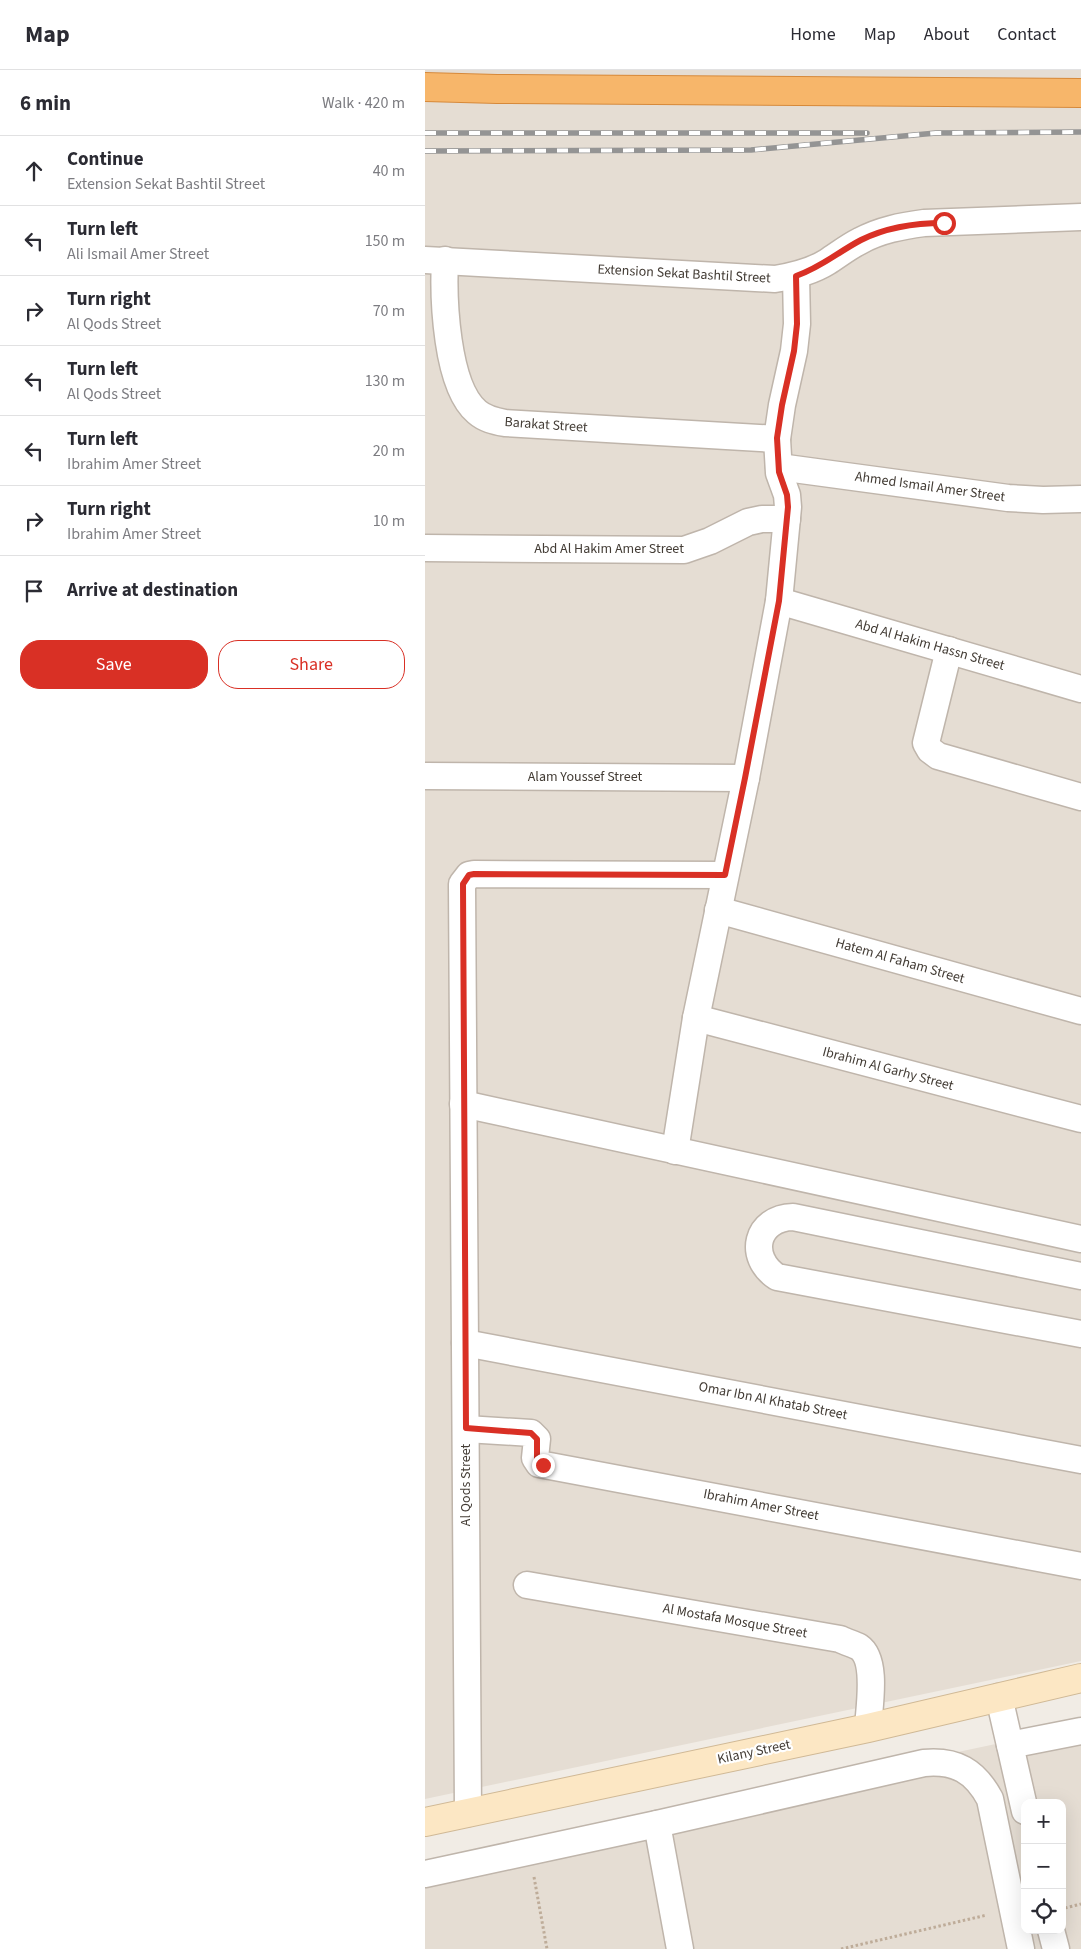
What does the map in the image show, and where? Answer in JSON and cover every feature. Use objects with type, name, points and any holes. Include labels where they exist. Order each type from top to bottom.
[{"type":"highway","points":[[425,87],[1081,93]]},
{"type":"street","name":"Extension Sekat Bashtil Street","points":[[435,260],[775,279],[796,276],[826,263],[861,240],[884,230],[903,225],[1081,217]]},
{"type":"street","name":"Barakat Street","points":[[435,260],[444,285],[446,317],[457,379],[468,402],[484,417],[505,423],[777,438]]},
{"type":"street","points":[[675,1151],[696,1018],[779,601],[787,520],[787,495],[779,466],[777,438],[794,351],[797,306],[796,276]]},
{"type":"street","name":"Ahmed Ismail Amer Street","points":[[779,466],[1008,498],[1043,500],[1081,499]]},
{"type":"street","name":"Abd Al Hakim Amer Street","points":[[425,548],[684,550],[710,542],[748,522],[762,519],[787,520]]},
{"type":"street","name":"Abd Al Hakim Hassn Street","points":[[779,601],[1081,688]]},
{"type":"street","points":[[949,650],[926,743],[929,750],[938,756],[1081,797]]},
{"type":"street","name":"Alam Youssef Street","points":[[425,776],[745,778]]},
{"type":"street","name":"Al Qods Street","points":[[468,1813],[461,889],[465,879],[469,875],[474,874],[725,875]]},
{"type":"street","name":"Hatem Al Faham Street","points":[[718,910],[1081,1011]]},
{"type":"street","name":"Ibrahim Al Garhy Street","points":[[696,1018],[1081,1119]]},
{"type":"street","points":[[463,1104],[1081,1239]]},
{"type":"street","points":[[1081,1276],[793,1217],[774,1220],[761,1235],[759,1245],[759,1255],[763,1264],[777,1277],[1081,1334]]},
{"type":"street","name":"Omar Ibn Al Khatab Street","points":[[465,1343],[1081,1460]]},
{"type":"street","name":"Ibrahim Amer Street","points":[[466,1428],[531,1433],[537,1439],[535,1458],[539,1464],[1081,1566]]},
{"type":"street","name":"Al Mostafa Mosque Street","points":[[527,1585],[840,1639],[859,1648],[868,1659],[871,1678],[868,1728]]},
{"type":"street","name":"Kilany Street","points":[[425,1822],[868,1728],[1081,1678]]},
{"type":"street","points":[[999,1697],[1022,1799]]},
{"type":"street","points":[[1010,1745],[1081,1731]]},
{"type":"street","points":[[425,1874],[657,1824],[923,1763],[937,1762],[951,1764],[975,1777],[984,1787],[990,1799],[1021,1949]]},
{"type":"street","points":[[657,1824],[680,1949]]},
{"type":"street","points":[[1052,1934],[1056,1949]]},
{"type":"path","points":[[530,1852],[547,1949]]},
{"type":"path","points":[[1066,1907],[1081,1904]]},
{"type":"path","points":[[841,1949],[1012,1909]]},
{"type":"shaded area","points":[[425,70],[1081,70],[1081,1661],[425,1799]]},
{"type":"shaded area","points":[[1081,1726],[1081,1949],[425,1949],[425,1865]]},
{"type":"railway","points":[[425,151],[751,150],[936,133],[1081,132]]},
{"type":"railway","points":[[425,133],[867,133]]},
{"type":"route","points":[[543,1465],[539,1464],[535,1458],[537,1439],[531,1433],[466,1428],[461,889],[465,879],[469,875],[474,874],[725,875],[779,601],[788,507],[787,495],[779,472],[777,438],[778,421],[794,351],[797,324],[796,276],[826,263],[861,240],[884,230],[903,225],[944,223]]}]
